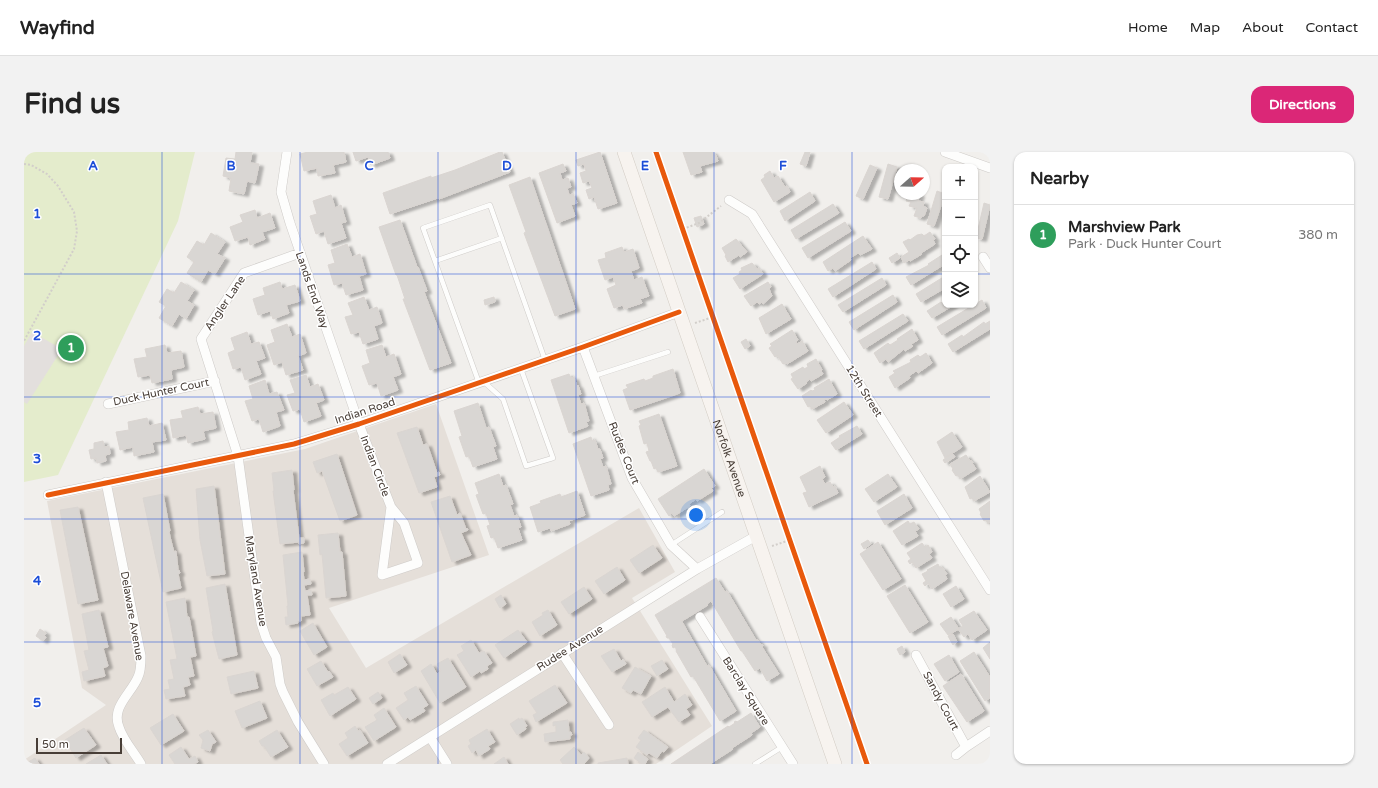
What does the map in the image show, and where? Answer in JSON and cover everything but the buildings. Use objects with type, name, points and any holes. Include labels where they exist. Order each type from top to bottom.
[{"type":"main road","name":"Norfolk Avenue","points":[[624,152],[835,764]]},
{"type":"street","name":"Lands End Way","points":[[286,152],[281,192],[300,253],[359,424]]},
{"type":"street","points":[[945,152],[990,168]]},
{"type":"street","name":"12th Street","points":[[729,200],[752,214],[990,590]]},
{"type":"street","name":"Angler Lane","points":[[238,456],[201,339],[244,272],[300,253]]},
{"type":"street","points":[[983,257],[990,268]]},
{"type":"street","name":"Indian Road","points":[[48,495],[294,444],[359,424],[521,369],[679,312]]},
{"type":"street","name":"Rudee Court","points":[[583,347],[632,478],[671,545],[697,569]]},
{"type":"street","name":"Duck Hunter Court","points":[[108,404],[215,381]]},
{"type":"street","name":"Indian Circle","points":[[359,424],[391,507],[404,523],[418,563],[382,575],[391,507]]},
{"type":"street","name":"Maryland Avenue","points":[[238,456],[261,623],[266,638],[276,657],[280,684],[283,692],[298,722],[324,764]]},
{"type":"street","name":"Delaware Avenue","points":[[106,482],[141,656],[138,678],[119,707],[117,718],[118,727],[141,764]]},
{"type":"street","name":"Rudee Avenue","points":[[387,764],[697,569],[756,536]]},
{"type":"street","name":"Barclay Square","points":[[700,617],[793,764]]},
{"type":"street","points":[[562,653],[609,725]]},
{"type":"street","name":"Sandy Court","points":[[916,655],[966,747]]},
{"type":"street","points":[[956,755],[990,731]]},
{"type":"street","points":[[430,737],[447,764]]},
{"type":"lane","points":[[521,369],[553,458],[526,466],[503,399],[481,382],[423,228],[490,205],[545,360]]},
{"type":"lane","points":[[435,261],[502,238]]},
{"type":"lane","points":[[594,376],[668,352]]},
{"type":"lane","points":[[671,545],[722,512]]},
{"type":"lane","points":[[755,764],[782,747]]},
{"type":"path","points":[[24,164],[31,165],[47,174],[58,186],[74,212],[77,231],[74,249],[24,341]]},
{"type":"path","points":[[683,229],[699,223],[729,200]]},
{"type":"path","points":[[680,222],[685,236]]},
{"type":"path","points":[[710,310],[716,324]]},
{"type":"path","points":[[694,324],[713,317]]},
{"type":"path","points":[[787,533],[792,548]]},
{"type":"path","points":[[771,546],[790,540]]},
{"type":"shaded area","points":[[32,332],[62,349],[27,404],[24,402],[24,346]]},
{"type":"shaded area","points":[[436,404],[489,555],[329,608],[366,668],[639,508],[675,572],[632,598],[712,726],[656,764],[24,764],[24,760],[106,705],[82,688],[47,501],[305,449]]},
{"type":"green space","points":[[24,152],[195,152],[178,221],[58,475],[24,482]]},
{"type":"cycle path","points":[[656,152],[867,764]]},
{"type":"cycle path","points":[[48,495],[294,444],[359,424],[583,347],[679,312]]},
{"type":"place","name":"Marshview Park","points":[[71,348]]}]
